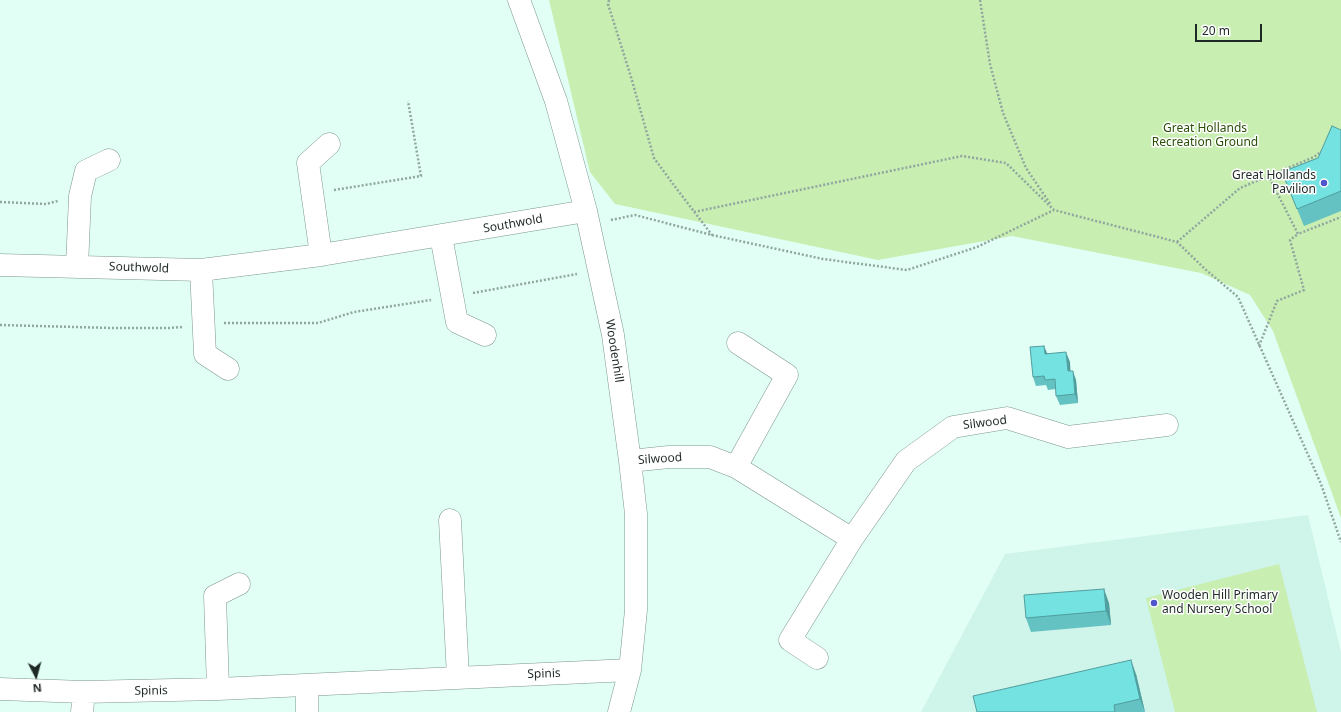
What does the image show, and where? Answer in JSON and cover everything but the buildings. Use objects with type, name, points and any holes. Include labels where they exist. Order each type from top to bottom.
[{"type":"street","name":"Woodenhill","points":[[519,0],[556,101],[587,218],[612,335],[630,460],[636,514],[636,610],[630,670],[620,712]]},
{"type":"street","points":[[321,255],[308,163],[329,144]]},
{"type":"street","points":[[77,266],[80,196],[86,171],[109,160]]},
{"type":"street","name":"Southwold","points":[[0,265],[201,270],[321,255],[441,236],[587,218]]},
{"type":"street","points":[[441,236],[457,322],[485,335]]},
{"type":"street","points":[[201,270],[204,354],[228,369]]},
{"type":"street","points":[[736,467],[787,374],[738,344]]},
{"type":"street","name":"Silwood","points":[[817,658],[790,640],[852,540],[906,461],[953,427],[1007,418],[1068,437],[1167,425]]},
{"type":"street","name":"Silwood","points":[[630,460],[669,457],[710,457],[736,467],[852,540]]},
{"type":"street","points":[[450,520],[458,677]]},
{"type":"street","points":[[218,689],[215,596],[239,584]]},
{"type":"street","name":"Spinis","points":[[0,689],[83,702],[218,689],[630,670]]},
{"type":"street","points":[[307,685],[308,712]]},
{"type":"path","points":[[608,0],[654,158],[712,235]]},
{"type":"path","points":[[980,0],[990,64],[1003,113],[1026,168],[1054,210]]},
{"type":"path","points":[[312,194],[421,176],[408,101]]},
{"type":"path","points":[[1177,242],[1240,188],[1314,157],[1324,150]]},
{"type":"path","points":[[694,212],[962,156],[1006,163],[1054,210],[1177,242],[1205,269],[1238,297],[1321,484],[1341,542]]},
{"type":"path","points":[[1268,175],[1298,234]]},
{"type":"path","points":[[0,202],[46,204],[80,196]]},
{"type":"path","points":[[587,218],[635,214],[712,235],[824,259],[907,270],[977,247],[1054,210]]},
{"type":"path","points":[[1259,346],[1277,301],[1304,290],[1290,240],[1298,234],[1341,217]]},
{"type":"path","points":[[0,325],[169,328],[223,323],[318,323],[354,312],[452,297],[599,270]]},
{"type":"shaded area","name":"Wooden Hill Primary and Nursery School","points":[[1308,515],[1341,652],[1341,712],[921,712],[1005,554]]},
{"type":"green space","name":"Great Hollands Recreation Ground","points":[[549,0],[1341,0],[1341,518],[1273,331],[1250,295],[1201,273],[1012,236],[878,260],[615,204],[590,172]]},
{"type":"green space","points":[[1279,564],[1317,712],[1175,712],[1146,598]]},
{"type":"place","name":"Great Hollands Pavilion","points":[[1324,183]]},
{"type":"place","name":"Wooden Hill Primary and Nursery School","points":[[1154,603]]}]
